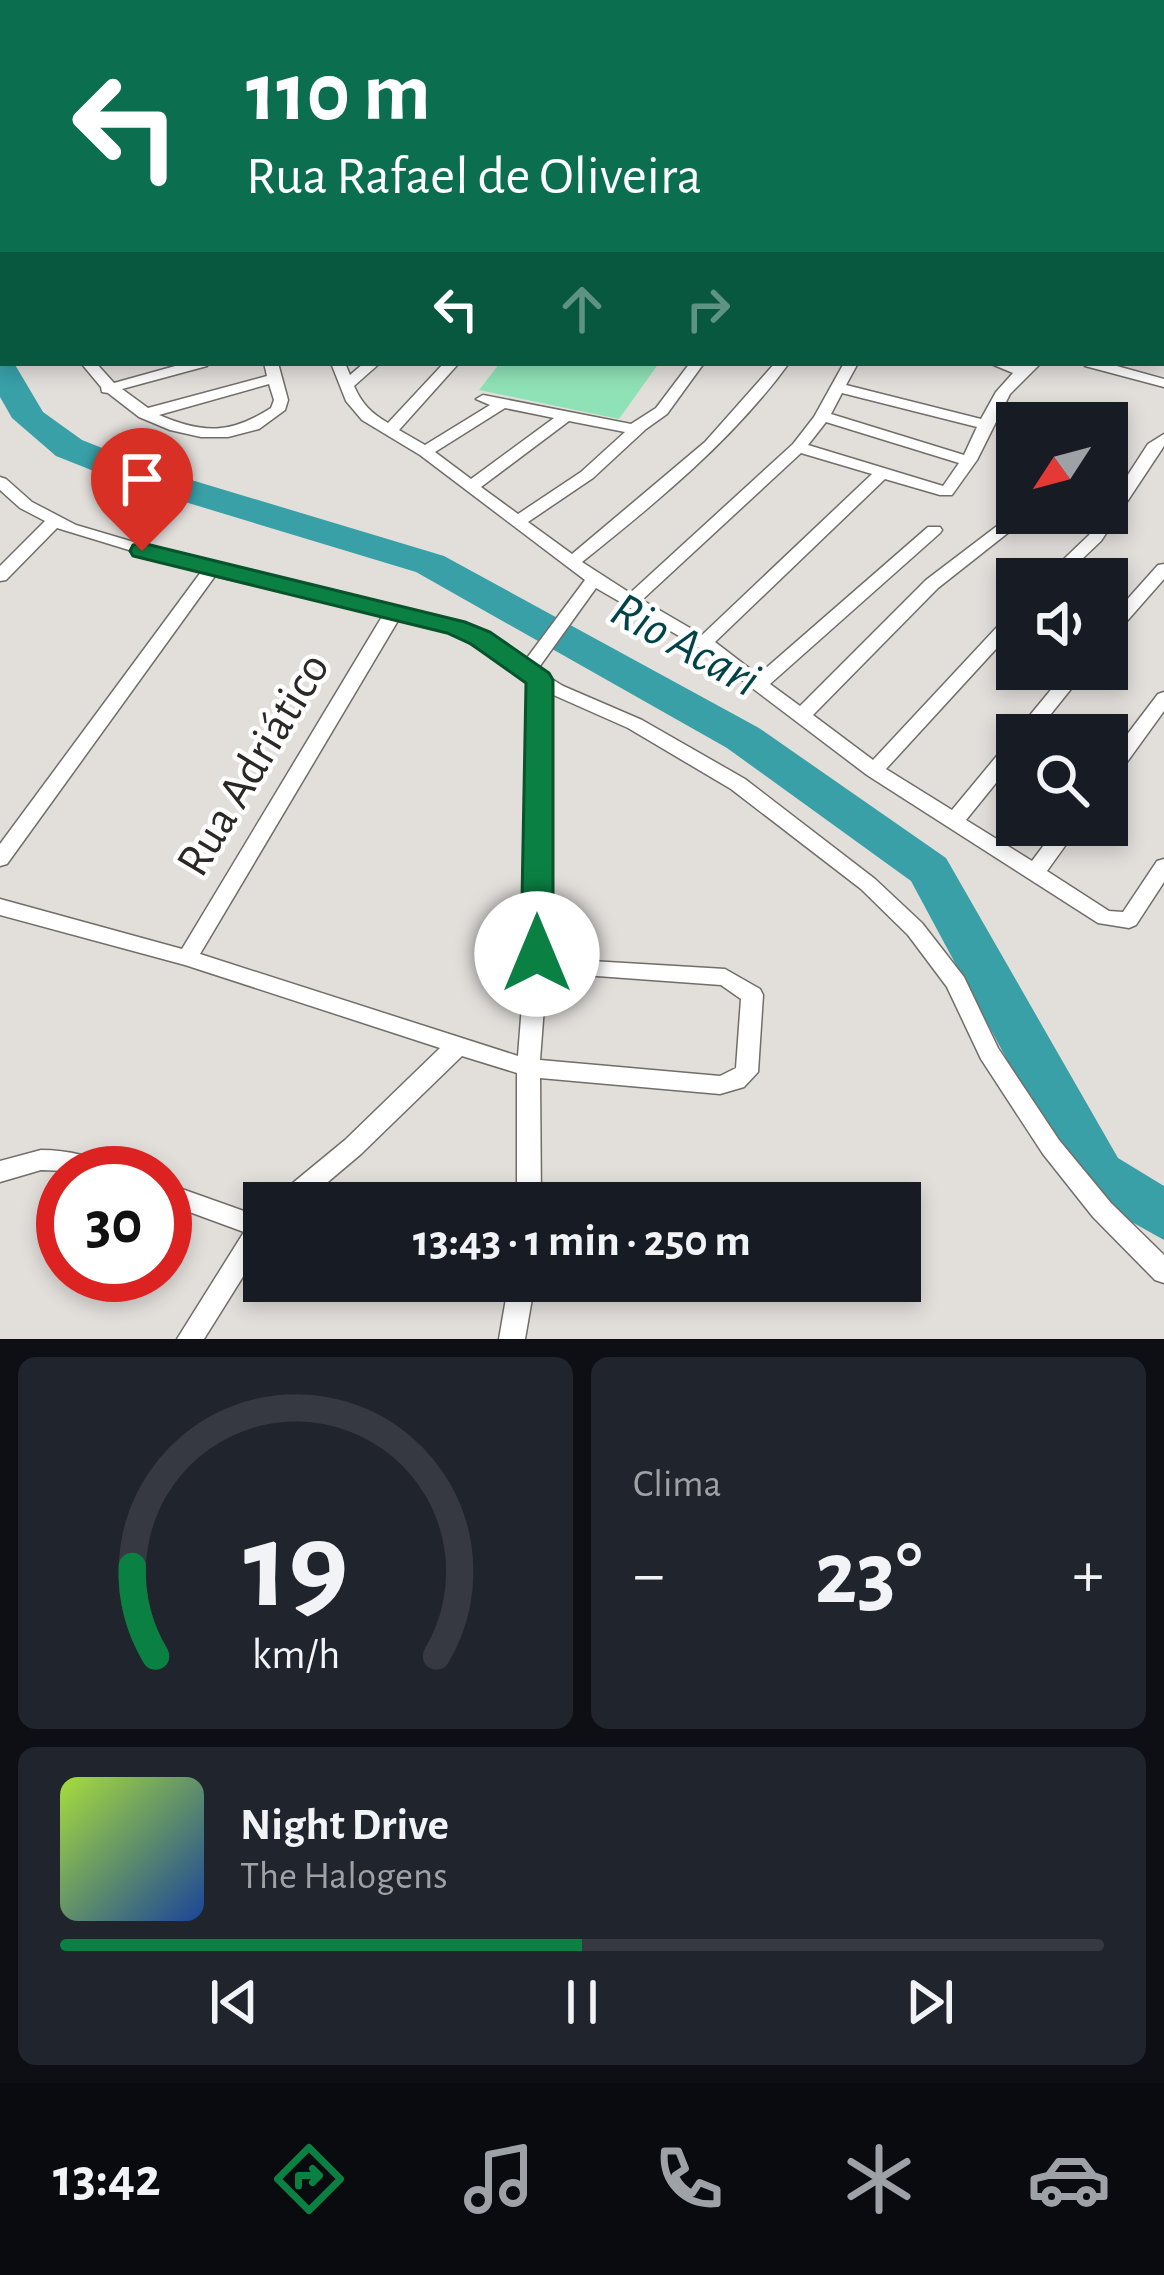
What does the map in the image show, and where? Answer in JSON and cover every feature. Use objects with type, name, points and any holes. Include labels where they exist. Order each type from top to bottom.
[{"type":"street","points":[[90,366],[107,388],[144,414],[191,431],[210,434],[250,425],[278,410],[281,400],[273,371],[144,414]]},
{"type":"street","points":[[107,388],[191,366]]},
{"type":"street","points":[[339,366],[367,417],[425,452],[594,579],[704,643],[874,770],[1105,917],[1129,920],[1164,866]]},
{"type":"street","points":[[347,385],[369,366]]},
{"type":"street","points":[[388,432],[449,366]]},
{"type":"street","points":[[516,523],[587,475],[662,412],[695,366]]},
{"type":"street","points":[[571,563],[725,432],[780,366]]},
{"type":"street","points":[[632,600],[798,447],[849,366]]},
{"type":"street","points":[[1101,366],[1164,383]]},
{"type":"street","points":[[798,447],[937,492],[949,491],[991,406],[1028,367]]},
{"type":"street","points":[[837,387],[985,425]]},
{"type":"street","points":[[425,452],[478,423],[491,402],[625,430],[640,427]]},
{"type":"street","points":[[821,416],[968,460]]},
{"type":"street","points":[[472,488],[563,418]]},
{"type":"street","points":[[1074,558],[1095,538],[1158,443]]},
{"type":"street","points":[[704,643],[880,475]]},
{"type":"street","points":[[0,482],[53,522],[211,570],[456,627],[704,762],[814,840],[890,902],[956,982],[989,1053],[1051,1148],[1102,1210],[1164,1272]]},
{"type":"street","points":[[0,576],[53,522]]},
{"type":"street","points":[[760,683],[934,530]]},
{"type":"street","points":[[802,715],[932,584],[997,534]]},
{"type":"street","points":[[1128,609],[1164,569]]},
{"type":"street","points":[[0,860],[211,570]]},
{"type":"street","points":[[529,1182],[528,1068],[537,954],[535,669],[594,579]]},
{"type":"street","name":"Rua Adriático","points":[[188,958],[393,614]]},
{"type":"street","points":[[874,770],[996,639]]},
{"type":"street","points":[[1041,714],[1061,690]]},
{"type":"street","points":[[1128,747],[1164,698]]},
{"type":"street","points":[[953,823],[996,770]]},
{"type":"street","points":[[1034,873],[1054,846]]},
{"type":"street","points":[[0,908],[188,958],[528,1068],[720,1085],[747,1072],[752,995],[740,984],[725,977],[591,969]]},
{"type":"street","points":[[311,1182],[456,1047]]},
{"type":"street","points":[[0,1172],[36,1159]]},
{"type":"street","points":[[192,1202],[243,1218]]},
{"type":"street","points":[[190,1339],[243,1253]]},
{"type":"street","points":[[512,1339],[518,1302]]},
{"type":"green space","points":[[498,366],[657,366],[619,419],[479,390]]},
{"type":"waterway","name":"Rio Acari","points":[[0,367],[29,418],[69,448],[142,477],[430,564],[743,738],[929,870],[1098,1175],[1164,1215]]},
{"type":"route","points":[[142,551],[456,627],[480,638],[539,680],[537,954]]}]
